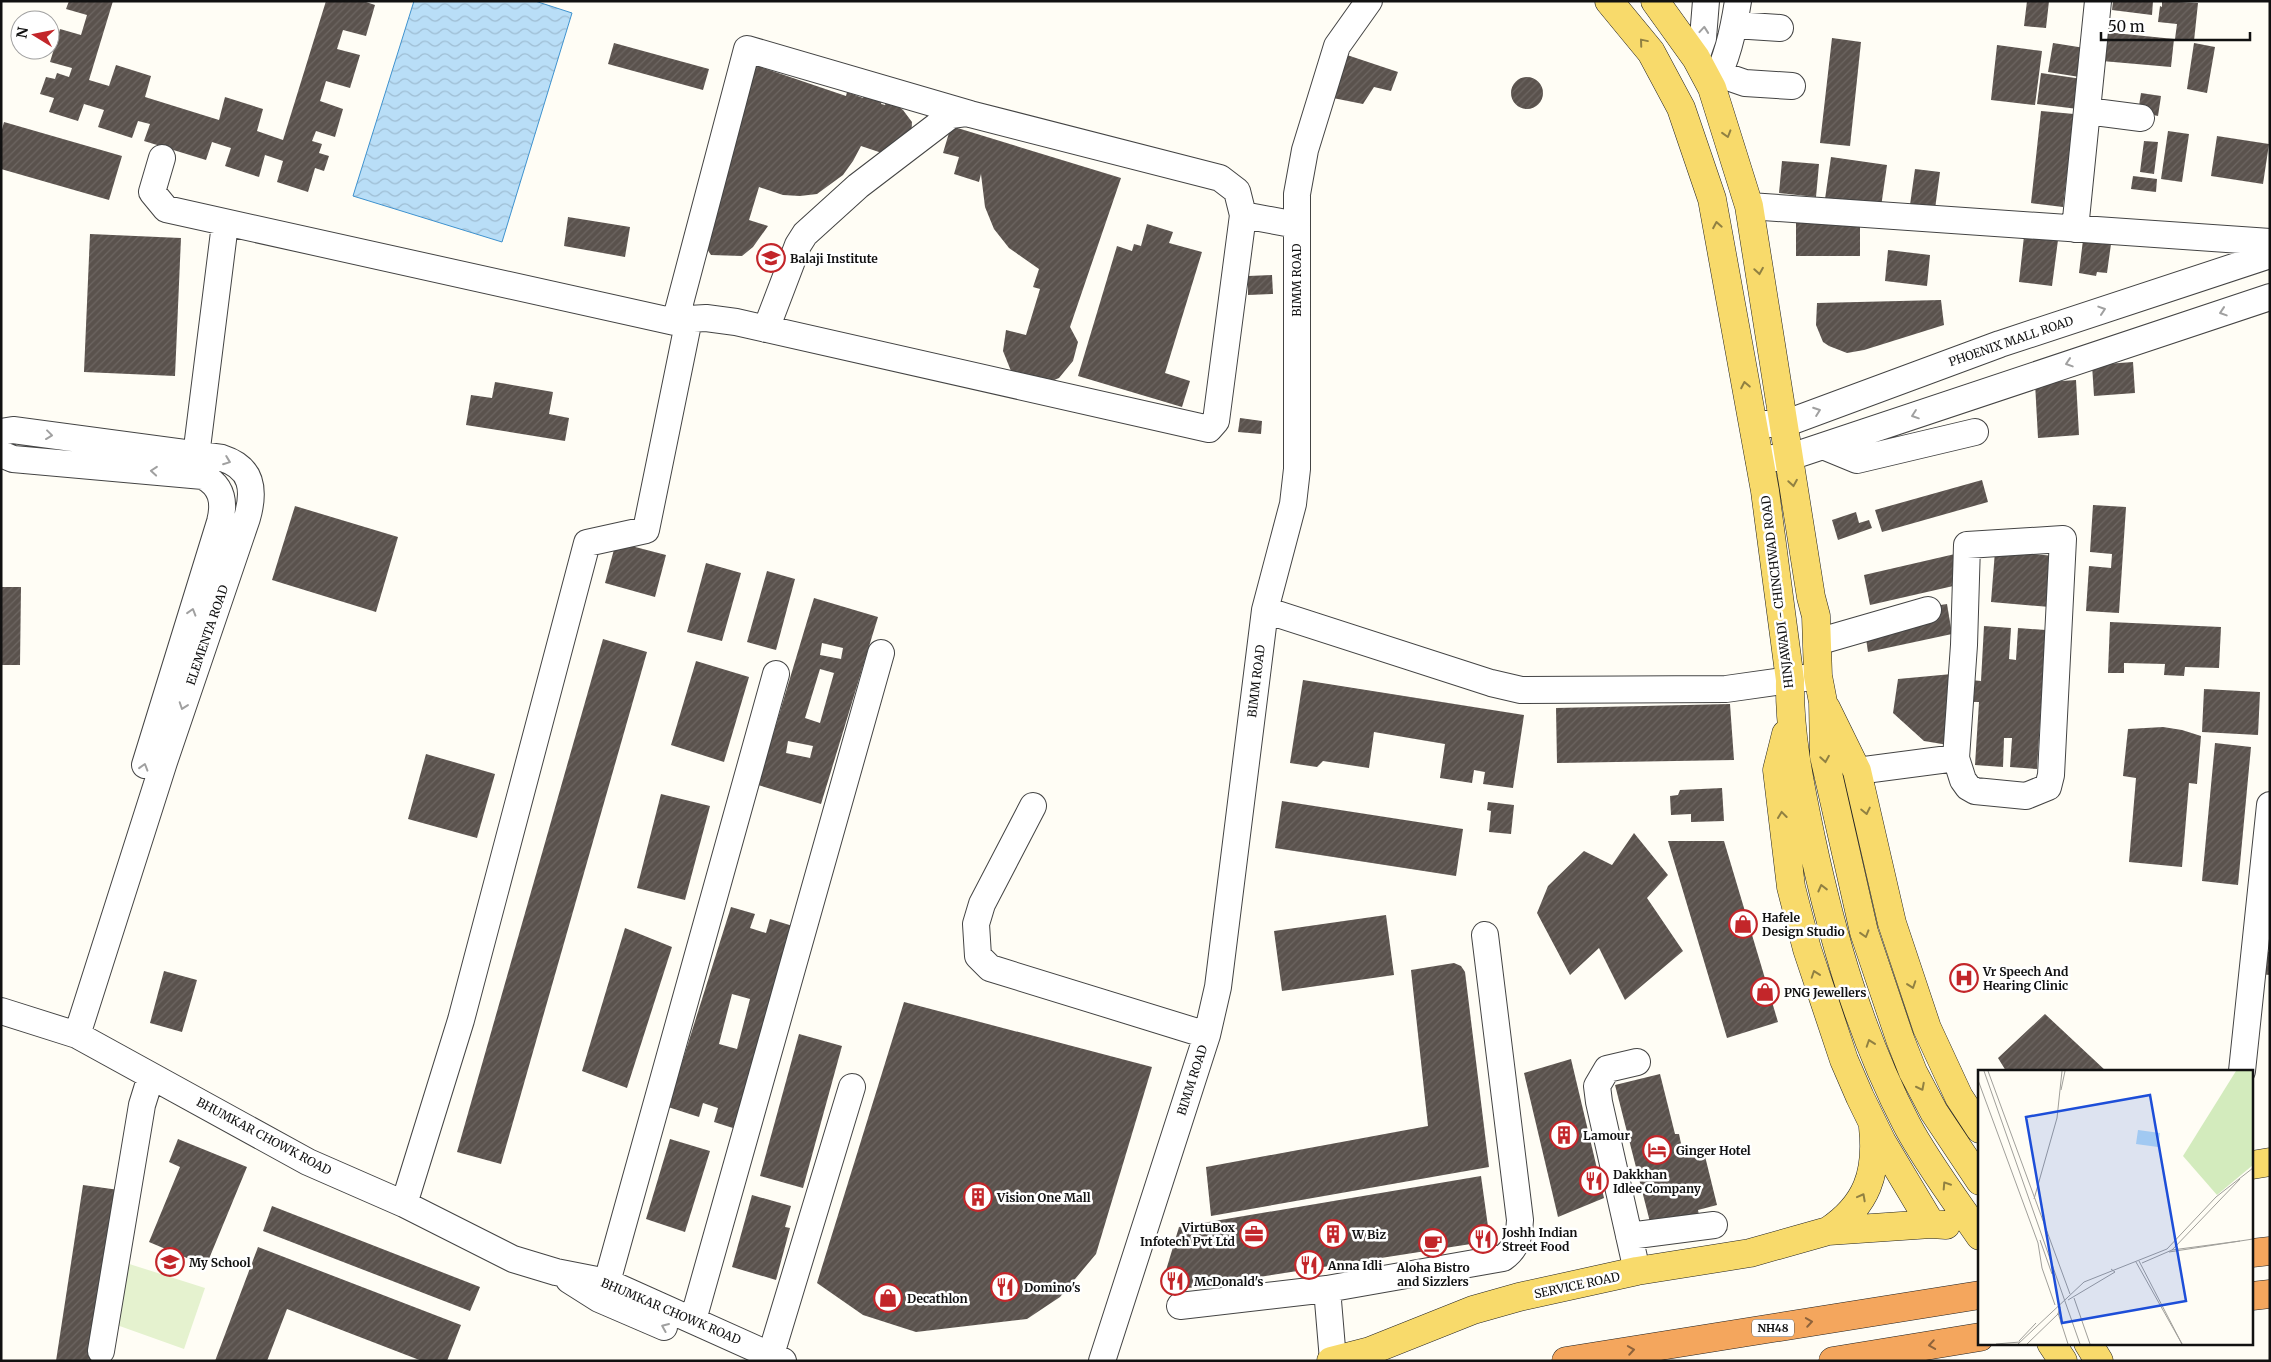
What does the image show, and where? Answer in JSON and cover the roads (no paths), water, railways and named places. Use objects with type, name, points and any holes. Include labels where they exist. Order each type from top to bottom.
[{"type":"highway","points":[[2254,1254],[2270,1251]]},
{"type":"highway","points":[[2254,1296],[2270,1294]]},
{"type":"highway","name":"NH48","points":[[1566,1361],[1978,1295]]},
{"type":"highway","points":[[1833,1361],[1978,1337]]},
{"type":"main road","name":"HINJAWADI - CHINCHWAD ROAD","points":[[1609,1],[1651,52],[1681,108],[1712,199],[1765,492],[1790,680],[1790,718],[1795,762],[1835,940],[1872,1049],[1908,1127],[1976,1231]]},
{"type":"main road","points":[[1655,1],[1696,58],[1716,81],[1749,206],[1816,616],[1824,756],[1849,873],[1866,940],[1897,1031],[1914,1072],[1934,1112],[1978,1178]]},
{"type":"main road","points":[[1820,689],[1790,718],[1777,770],[1791,886],[1807,949],[1844,1060],[1873,1122],[1931,1224]]},
{"type":"main road","points":[[1820,689],[1858,771],[1889,914],[1914,990],[1940,1059],[1959,1097],[1978,1126]]},
{"type":"main road","points":[[1828,1232],[1851,1214],[1862,1199],[1868,1185],[1874,1157],[1873,1122]]},
{"type":"main road","points":[[2254,1165],[2270,1162]]},
{"type":"main road","points":[[1828,1232],[1931,1224],[1976,1231]]},
{"type":"main road","name":"SERVICE ROAD","points":[[1332,1361],[1370,1352],[1473,1310],[1519,1297],[1636,1271],[1750,1253],[1828,1232]]},
{"type":"main road","points":[[2053,1344],[2063,1361]]},
{"type":"street","name":"BIMM ROAD","points":[[1102,1361],[1207,1034],[1218,987],[1264,610],[1293,504],[1297,470],[1297,194],[1305,150],[1337,46],[1369,1]]},
{"type":"street","points":[[1696,58],[1704,38],[1706,1]]},
{"type":"street","points":[[2075,229],[2098,1]]},
{"type":"street","points":[[1780,28],[1736,13],[1724,65],[1716,81],[1792,86]]},
{"type":"street","points":[[404,1204],[461,1020],[587,543],[646,530],[682,320],[747,49],[973,115]]},
{"type":"street","points":[[2087,111],[2142,118]]},
{"type":"street","points":[[162,158],[152,192],[166,209],[225,224],[682,320],[706,318],[766,329],[1209,429],[1216,421],[1243,215],[1237,191],[1220,178],[966,113],[951,115],[858,186],[805,234],[798,245],[766,329]]},
{"type":"street","points":[[1749,206],[2270,242]]},
{"type":"street","points":[[1243,215],[1297,225]]},
{"type":"street","points":[[196,464],[225,224]]},
{"type":"street","name":"PHOENIX MALL ROAD","points":[[1753,424],[1784,424],[2000,344],[2270,255]]},
{"type":"street","points":[[1759,459],[1789,457],[2270,297]]},
{"type":"street","name":"ELEMENTA ROAD","points":[[1,432],[13,430],[196,464]]},
{"type":"street","points":[[1822,446],[1858,460],[1975,432]]},
{"type":"street","name":"ELEMENTA ROAD","points":[[1,454],[13,459],[196,464],[222,458],[238,466],[249,481],[252,499],[114,894],[70,1033]]},
{"type":"street","points":[[2063,539],[2051,776],[2048,787],[2026,796],[1975,791],[1968,787],[1963,780],[1956,758],[1964,645],[1967,545],[2063,539]]},
{"type":"street","points":[[1264,610],[1491,683],[1521,690],[1726,689],[1790,680],[1820,689]]},
{"type":"street","points":[[1817,642],[1928,610]]},
{"type":"street","points":[[693,1320],[882,653]]},
{"type":"street","points":[[607,1282],[776,674]]},
{"type":"street","points":[[1858,771],[1956,758]]},
{"type":"street","points":[[2242,1070],[2270,804]]},
{"type":"street","points":[[1033,806],[982,904],[976,924],[978,956],[984,964],[990,968],[1207,1034]]},
{"type":"street","points":[[1180,1306],[1326,1289],[1503,1258],[1513,1251],[1519,1238],[1520,1220],[1485,935]]},
{"type":"street","name":"BHUMKAR CHOWK ROAD","points":[[1,1011],[70,1033],[308,1162],[404,1204],[513,1259],[556,1272],[607,1282],[774,1358]]},
{"type":"street","points":[[1636,1271],[1597,1086],[1607,1069],[1637,1062]]},
{"type":"street","points":[[101,1351],[142,1105],[151,1076]]},
{"type":"street","points":[[774,1358],[852,1087]]},
{"type":"street","points":[[1629,1236],[1714,1225]]},
{"type":"street","name":"BHUMKAR CHOWK ROAD","points":[[556,1272],[599,1299],[742,1361]]},
{"type":"street","points":[[1326,1289],[1332,1361]]},
{"type":"water","points":[[414,1],[535,1],[572,13],[502,242],[353,196]]},
{"type":"place","name":"Balaji Institute","points":[[771,258]]},
{"type":"place","name":"Hafele Design Studio","points":[[1743,924]]},
{"type":"place","name":"Vr Speech And Hearing Clinic","points":[[1964,978]]},
{"type":"place","name":"PNG Jewellers","points":[[1765,992]]},
{"type":"place","name":"Lamour","points":[[1564,1135]]},
{"type":"place","name":"Ginger Hotel","points":[[1657,1150]]},
{"type":"place","name":"Dakkhan Idlee Company","points":[[1594,1181]]},
{"type":"place","name":"Vision One Mall","points":[[978,1197]]},
{"type":"place","name":"VirtuBox Infotech Pvt Ltd","points":[[1254,1234]]},
{"type":"place","name":"W Biz","points":[[1333,1234]]},
{"type":"place","name":"Joshh Indian Street Food","points":[[1483,1239]]},
{"type":"place","name":"Aloha Bistro and Sizzlers","points":[[1433,1243]]},
{"type":"place","name":"My School","points":[[170,1262]]},
{"type":"place","name":"Anna Idli","points":[[1309,1265]]},
{"type":"place","name":"McDonald's","points":[[1175,1281]]},
{"type":"place","name":"Domino's","points":[[1005,1287]]},
{"type":"place","name":"Decathlon","points":[[888,1298]]}]
